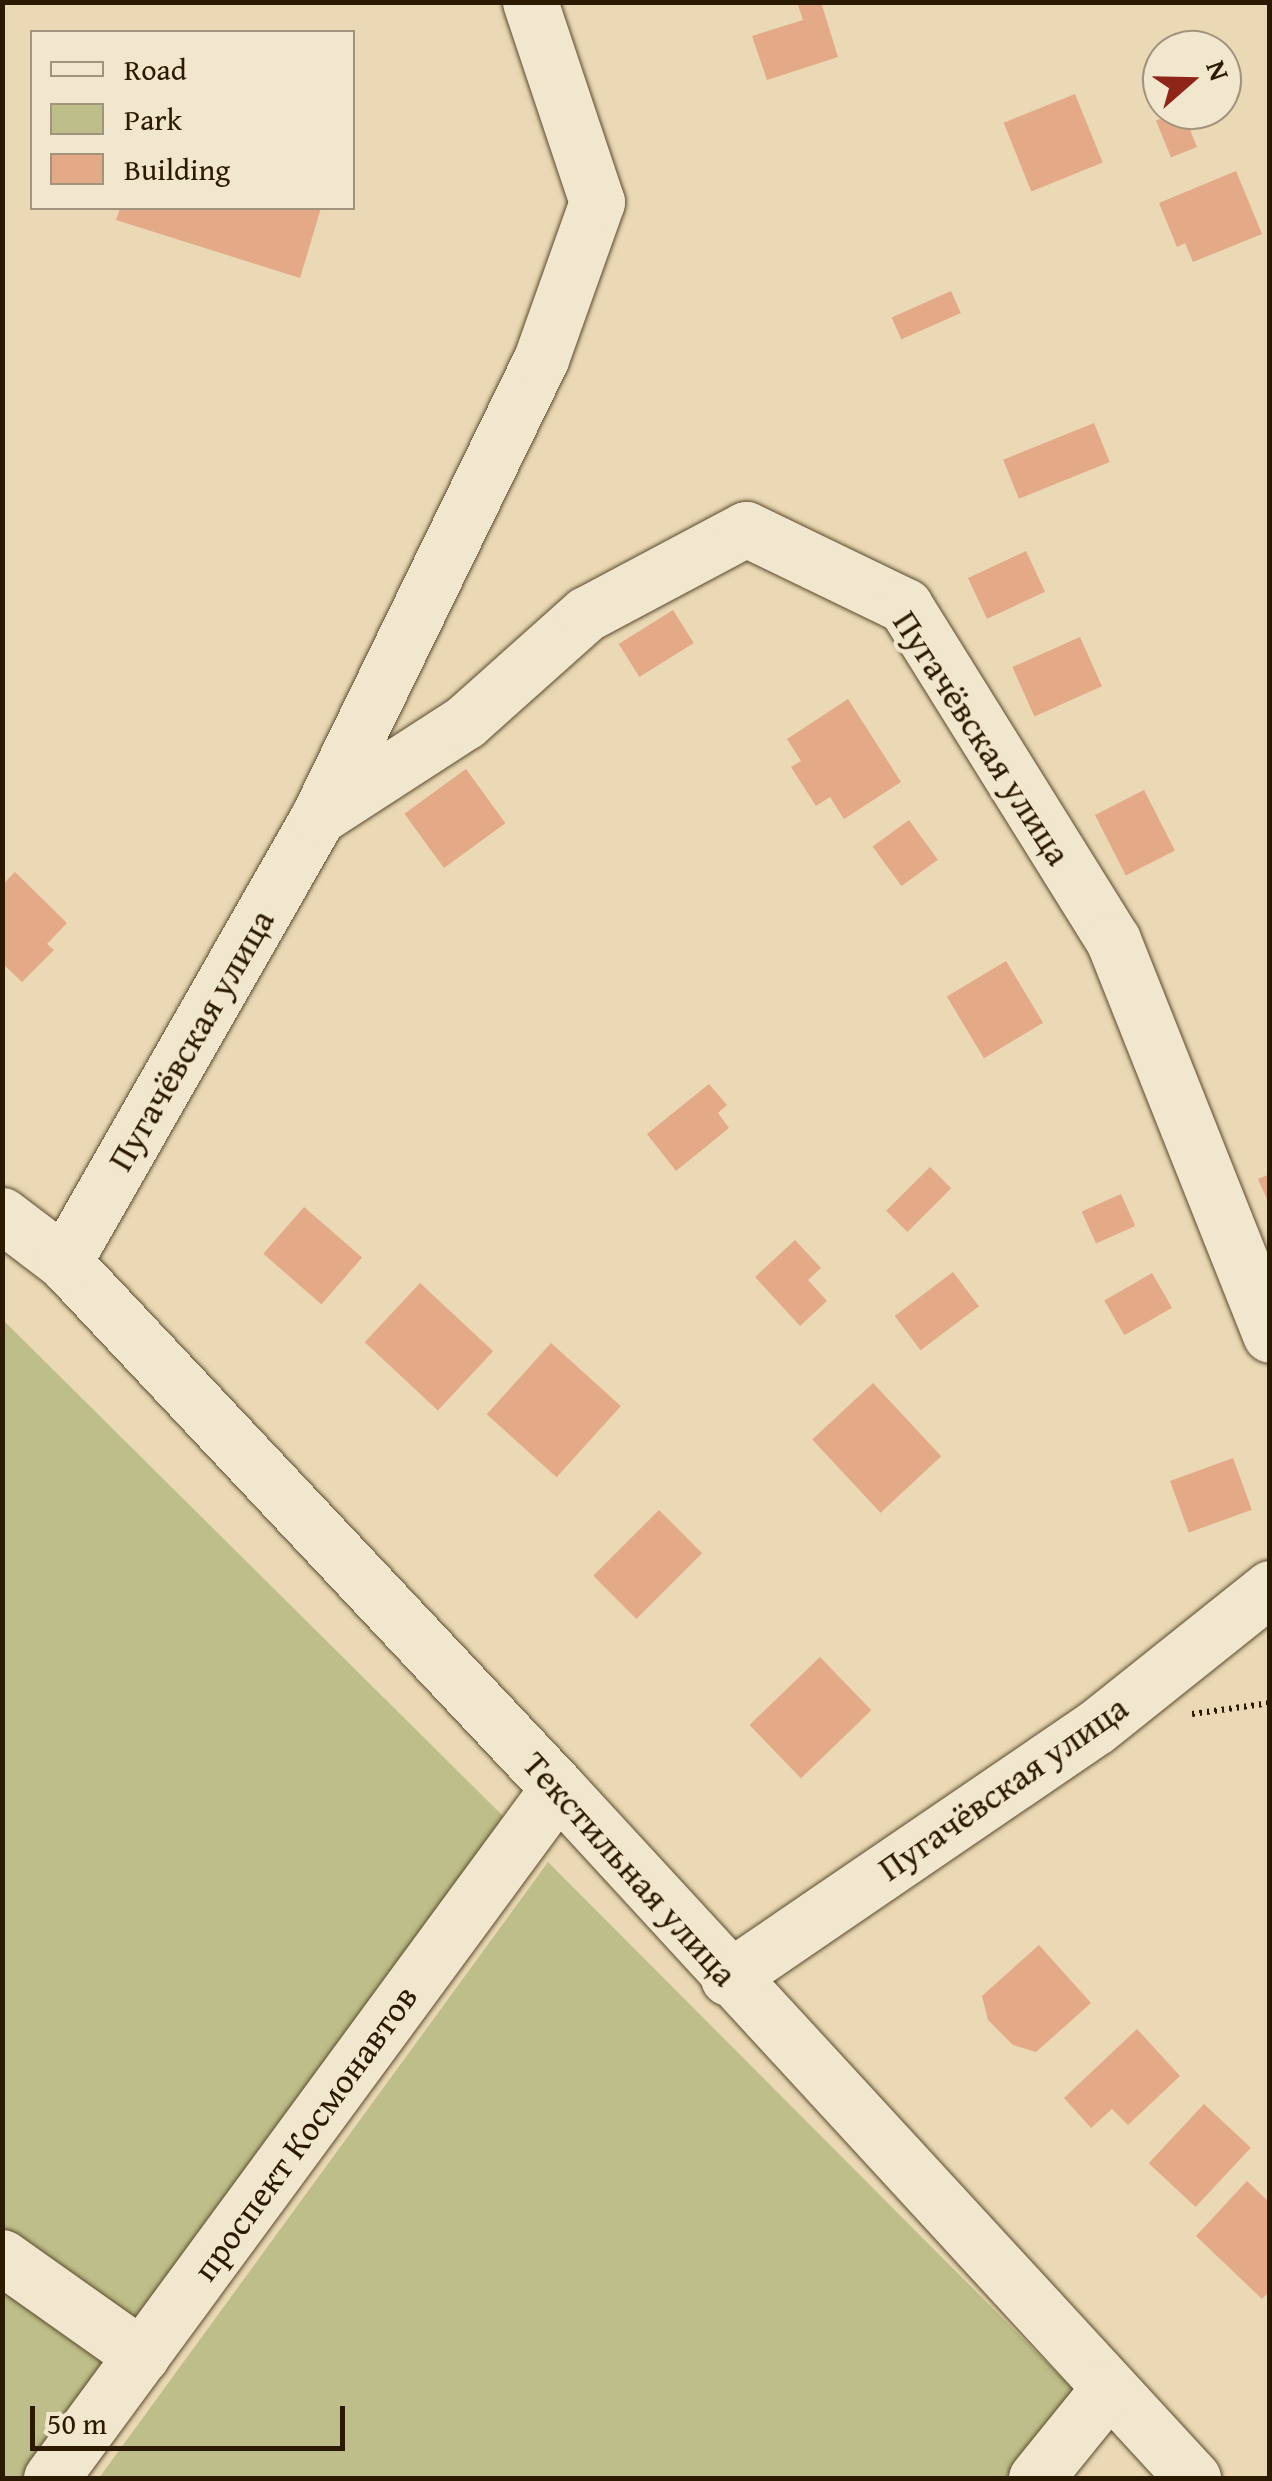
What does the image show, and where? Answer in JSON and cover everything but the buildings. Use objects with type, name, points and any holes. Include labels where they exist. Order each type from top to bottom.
[{"type":"street","name":"Пугачёвская улица","points":[[64,1262],[318,817],[541,359],[597,202],[530,2]]},
{"type":"street","name":"Пугачёвская улица","points":[[318,817],[465,722],[586,614],[746,529],[905,606],[1113,940],[1270,1335]]},
{"type":"street","name":"Текстильная улица","points":[[2,1215],[64,1262],[558,1788],[728,1978],[1193,2478]]},
{"type":"street","name":"Пугачёвская улица","points":[[728,1978],[1096,1727],[1270,1588]]},
{"type":"street","name":"проспект Космонавтов","points":[[51,2478],[558,1788]]},
{"type":"street","points":[[2,2257],[142,2356]]},
{"type":"street","points":[[1036,2478],[1108,2388]]},
{"type":"green space","points":[[2,1319],[508,1821],[30,2478],[2,2478]]},
{"type":"green space","points":[[548,1862],[1110,2426],[1070,2478],[99,2478]]}]
